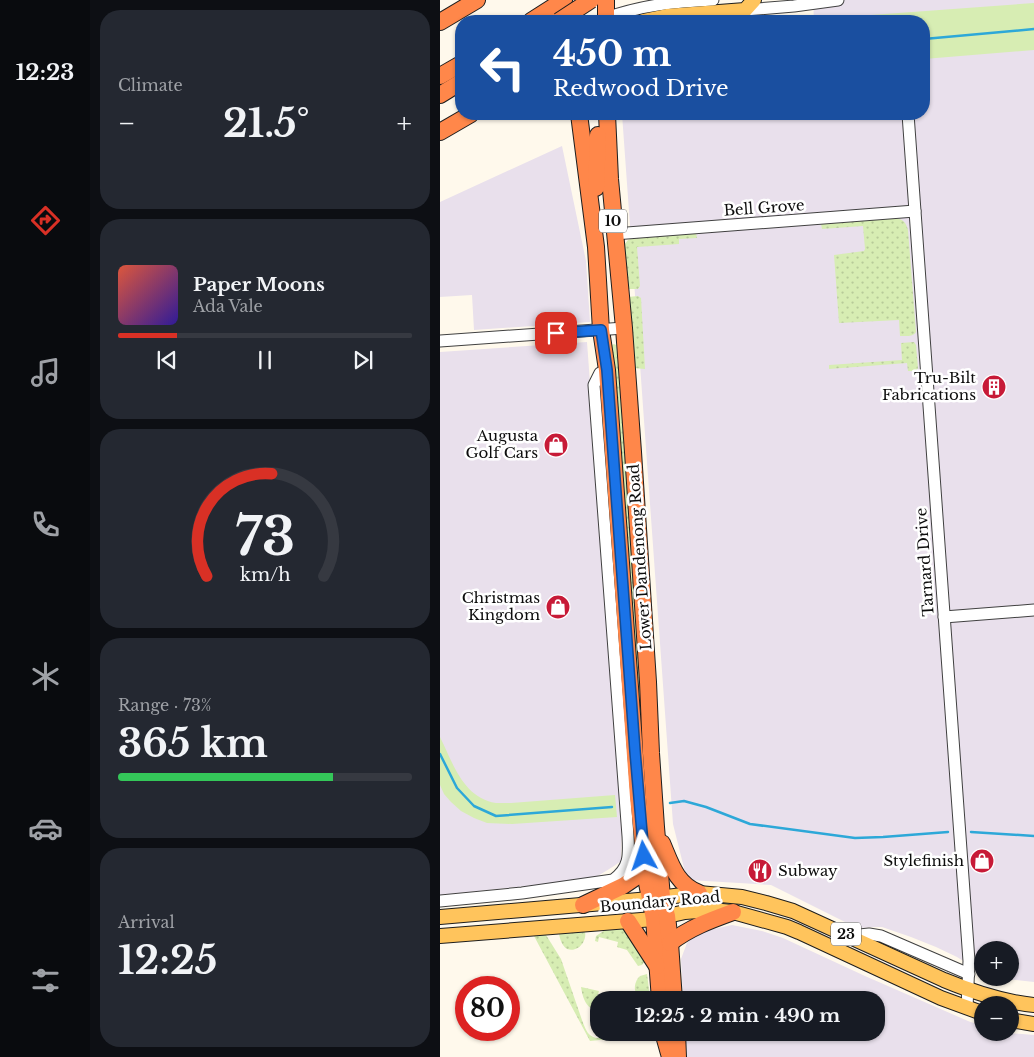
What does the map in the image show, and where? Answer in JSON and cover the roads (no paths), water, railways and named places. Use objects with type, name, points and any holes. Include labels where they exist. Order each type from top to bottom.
[{"type":"highway","points":[[440,22],[477,0]]},
{"type":"highway","points":[[540,15],[564,0]]},
{"type":"highway","points":[[571,0],[571,15]]},
{"type":"highway","points":[[568,15],[591,0]]},
{"type":"highway","points":[[604,15],[606,0]]},
{"type":"highway","points":[[440,76],[455,67]]},
{"type":"highway","points":[[440,95],[455,86]]},
{"type":"highway","points":[[440,132],[461,120]]},
{"type":"highway","points":[[570,120],[576,164],[591,210]]},
{"type":"highway","name":"Lower Dandenong Road","points":[[580,120],[594,232],[601,330],[607,370],[634,741],[646,871],[670,943],[673,991]]},
{"type":"highway","points":[[594,232],[597,120]]},
{"type":"highway","name":"Lower Dandenong Road","points":[[607,120],[614,234],[624,328],[648,682],[656,827],[656,898]]},
{"type":"highway","points":[[656,827],[673,870],[685,886],[699,893]]},
{"type":"highway","points":[[583,905],[624,886],[646,871]]},
{"type":"highway","points":[[670,943],[703,923],[734,912]]},
{"type":"highway","name":"Lower Dandenong Road","points":[[659,991],[658,968],[661,918]]},
{"type":"highway","points":[[628,921],[658,968]]},
{"type":"highway","points":[[666,1041],[670,1057]]},
{"type":"highway","points":[[677,1041],[678,1057]]},
{"type":"main road","points":[[675,15],[750,5]]},
{"type":"main road","name":"Boundary Road","points":[[440,917],[699,893],[742,897],[793,911],[968,990],[1009,1002],[1034,1006]]},
{"type":"main road","name":"Boundary Road","points":[[440,936],[661,918],[685,912],[711,910],[734,912],[787,927],[916,987],[974,1010]]},
{"type":"main road","points":[[1019,1022],[1034,1024]]},
{"type":"street","points":[[621,15],[654,5],[713,0]]},
{"type":"street","points":[[750,5],[802,5],[838,0]]},
{"type":"street","name":"Tarnard Drive","points":[[908,120],[960,832],[969,974],[966,1008]]},
{"type":"street","name":"Bell Grove","points":[[614,234],[915,211]]},
{"type":"street","points":[[440,341],[624,328]]},
{"type":"street","points":[[607,370],[600,372],[594,385],[627,823],[643,841]]},
{"type":"street","points":[[944,617],[1034,610]]},
{"type":"street","name":"Boundary Road","points":[[440,901],[522,893],[612,880],[621,874],[626,866],[629,850],[627,823]]},
{"type":"street","points":[[522,893],[546,908]]},
{"type":"street","name":"Boundary Road","points":[[850,936],[869,934],[881,936],[969,974]]},
{"type":"waterway","points":[[930,38],[1034,29]]},
{"type":"waterway","points":[[440,754],[457,788],[474,806],[496,816],[612,807]]},
{"type":"waterway","points":[[670,803],[684,801],[706,807],[750,824],[855,838],[948,832]]},
{"type":"waterway","points":[[971,832],[1034,836]]},
{"type":"place","name":"Tru-Bilt Fabrications","points":[[994,387]]},
{"type":"place","name":"Augusta Golf Cars","points":[[556,445]]},
{"type":"place","name":"Christmas Kingdom","points":[[558,607]]},
{"type":"place","name":"Stylefinish","points":[[982,861]]},
{"type":"place","name":"Subway","points":[[760,871]]}]
